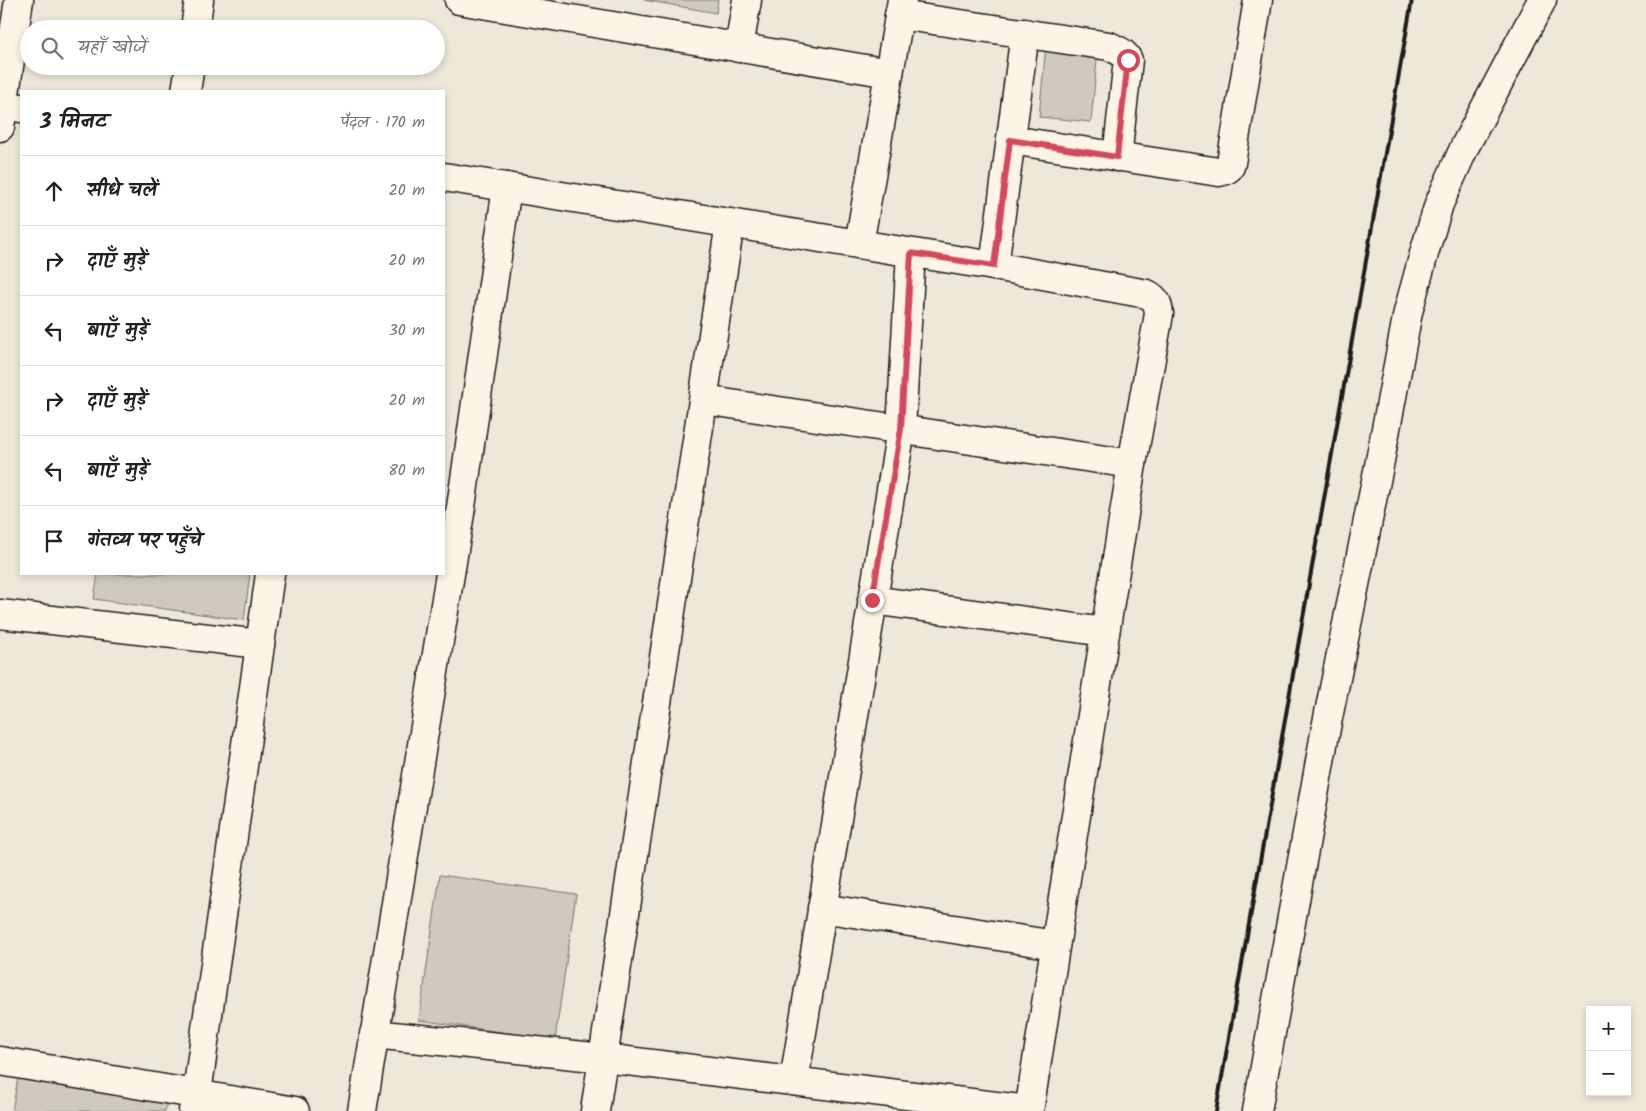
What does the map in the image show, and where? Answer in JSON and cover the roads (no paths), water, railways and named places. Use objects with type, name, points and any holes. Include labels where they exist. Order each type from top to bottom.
[{"type":"street","points":[[8,113],[19,0]]},
{"type":"street","points":[[196,20],[199,0]]},
{"type":"street","points":[[459,0],[499,3],[889,74]]},
{"type":"street","points":[[739,48],[747,0]]},
{"type":"street","points":[[1010,140],[1219,172],[1226,170],[1230,166],[1258,0]]},
{"type":"street","points":[[1257,1111],[1326,728],[1408,312],[1439,204],[1465,146],[1542,0]]},
{"type":"street","points":[[859,244],[900,7],[1025,33],[1109,46],[1125,54],[1128,60],[1117,157]]},
{"type":"street","points":[[994,266],[1025,33]]},
{"type":"street","points":[[186,90],[189,75]]},
{"type":"street","points":[[374,1034],[603,1058],[1029,1111],[1132,464],[1159,314],[1158,304],[1154,298],[1147,294],[994,266],[445,177]]},
{"type":"street","points":[[362,1111],[461,507],[507,187]]},
{"type":"street","points":[[595,1111],[730,223]]},
{"type":"street","points":[[794,1081],[901,429],[911,253]]},
{"type":"street","points":[[704,400],[1132,464]]},
{"type":"street","points":[[195,1102],[270,575]]},
{"type":"street","points":[[872,600],[1106,632]]},
{"type":"street","points":[[0,614],[260,644]]},
{"type":"street","points":[[822,908],[1055,945]]},
{"type":"street","points":[[0,1061],[195,1102],[295,1111]]},
{"type":"railway","points":[[1216,1111],[1412,0]]}]
